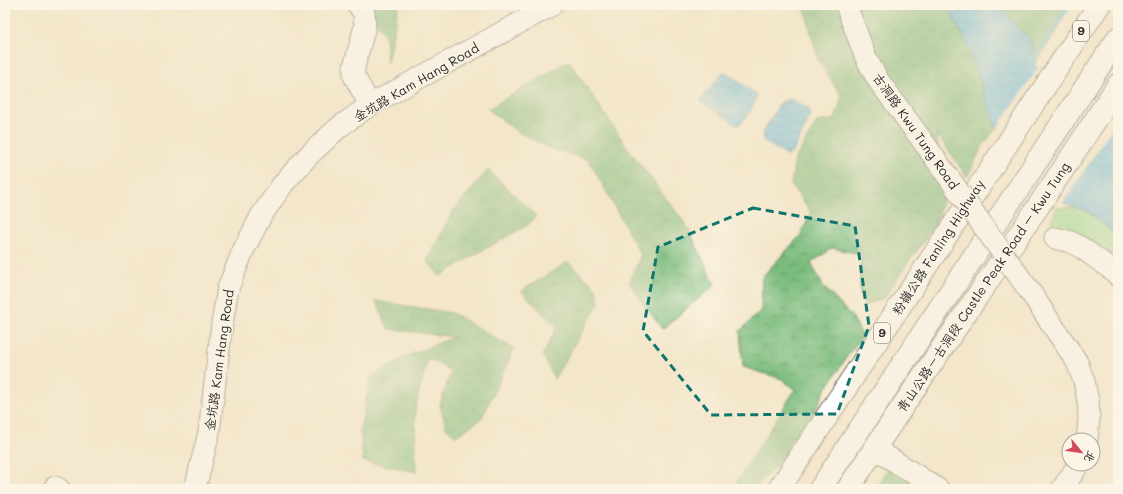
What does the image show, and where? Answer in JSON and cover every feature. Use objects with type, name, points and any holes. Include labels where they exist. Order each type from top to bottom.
[{"type":"main road","name":"粉嶺公路 Fanling Highway","points":[[779,489],[1099,5]]},
{"type":"main road","points":[[820,489],[1010,199],[1118,38]]},
{"type":"main road","name":"青山公路－古洞段 Castle Peak Road – Kwu Tung","points":[[848,489],[874,448],[1034,213],[1118,86]]},
{"type":"street","points":[[358,5],[364,13],[365,26],[354,67],[354,76],[370,105]]},
{"type":"street","name":"金坑路 Kam Hang Road","points":[[194,489],[209,432],[222,324],[228,288],[243,251],[261,216],[289,178],[309,155],[338,128],[370,105],[552,5]]},
{"type":"street","name":"古洞路 Kwu Tung Road","points":[[846,5],[866,58],[878,80],[927,147],[1077,362],[1084,381],[1088,401],[1087,432]]},
{"type":"street","points":[[1055,238],[1071,242],[1082,248],[1115,272],[1118,276]]},
{"type":"street","points":[[874,448],[938,489]]},
{"type":"street","points":[[1062,489],[1074,472]]},
{"type":"highlighted area","points":[[753,208],[855,226],[869,326],[837,414],[711,415],[643,331],[658,247]]},
{"type":"green space","points":[[364,5],[399,5],[387,63],[385,35]]},
{"type":"green space","points":[[803,5],[948,5],[968,47],[996,128],[983,145],[967,177],[937,134],[944,197],[934,227],[884,298],[865,305],[860,293],[861,254],[832,248],[811,263],[823,286],[853,318],[863,337],[850,352],[824,392],[809,425],[791,439],[786,456],[753,489],[732,489],[795,390],[782,379],[743,367],[740,331],[761,310],[762,277],[800,236],[811,213],[791,185],[795,159],[817,122],[835,119],[842,97],[818,59]]},
{"type":"green space","points":[[1001,5],[1067,5],[1058,29],[1034,65],[1032,45],[1029,38],[1015,26]]},
{"type":"green space","points":[[569,61],[627,147],[687,226],[715,285],[662,329],[629,283],[641,255],[589,160],[552,149],[518,132],[488,109]]},
{"type":"green space","points":[[488,170],[536,216],[528,225],[440,276],[427,261],[453,211]]},
{"type":"green space","points":[[1076,207],[1087,211],[1118,237],[1118,270],[1051,223],[1056,208]]},
{"type":"green space","points":[[568,262],[596,288],[599,303],[554,379],[543,355],[557,327],[521,291]]},
{"type":"green space","points":[[376,301],[452,313],[514,349],[482,418],[456,436],[446,427],[440,405],[451,371],[428,358],[415,409],[416,472],[363,461],[360,430],[371,377],[404,357],[454,337],[389,329]]},
{"type":"green space","points":[[890,466],[923,489],[875,489]]},
{"type":"water","points":[[948,5],[1001,5],[1015,26],[1029,38],[1032,45],[1034,65],[1118,130],[1118,237],[1087,211],[1064,203],[996,128],[968,47]]},
{"type":"water","points":[[727,73],[757,95],[747,116],[737,125],[701,102],[701,99],[722,74]]},
{"type":"water","points":[[790,99],[809,109],[810,117],[793,152],[786,155],[764,141],[763,132],[781,102]]},
{"type":"pier","points":[[1039,67],[1114,125],[1062,204],[996,130]]},
{"type":"waterway","points":[[1033,61],[1070,5]]}]
